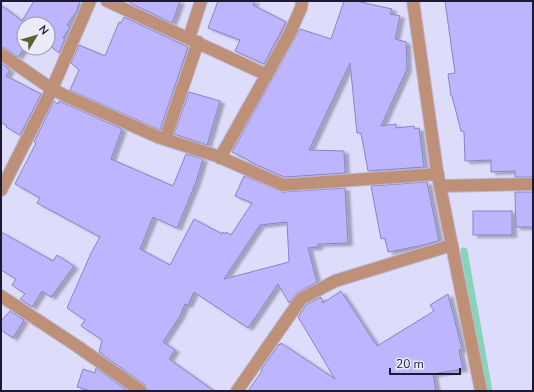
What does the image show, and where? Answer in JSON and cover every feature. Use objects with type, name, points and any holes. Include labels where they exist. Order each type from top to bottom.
[{"type":"street","points":[[1,190],[52,89],[90,1]]},
{"type":"street","points":[[107,1],[267,75]]},
{"type":"street","points":[[165,139],[194,40],[201,1]]},
{"type":"street","points":[[220,158],[289,35],[301,8],[302,1]]},
{"type":"street","points":[[413,1],[440,186],[481,391]]},
{"type":"street","points":[[1,54],[52,89],[165,139],[220,158],[283,185],[438,174]]},
{"type":"street","points":[[440,186],[533,184]]},
{"type":"street","points":[[237,391],[301,300],[336,281],[452,245]]},
{"type":"street","points":[[1,296],[77,346],[141,391]]},
{"type":"building","points":[[34,1],[80,1],[77,8],[78,9],[67,25],[70,27],[63,38],[65,39],[59,53],[56,51],[56,16],[25,16]]},
{"type":"building","points":[[130,1],[180,1],[172,23],[130,3]]},
{"type":"building","points":[[218,1],[255,1],[253,5],[286,22],[264,64],[235,51],[240,40],[208,28]]},
{"type":"building","points":[[344,1],[356,1],[392,9],[390,14],[400,16],[395,39],[406,42],[407,69],[381,126],[396,124],[396,128],[414,126],[415,129],[419,128],[424,167],[368,171],[361,133],[357,133],[350,63],[309,150],[344,151],[345,173],[284,177],[250,162],[232,152],[300,29],[331,39]]},
{"type":"building","points":[[445,1],[533,1],[533,177],[515,177],[515,171],[491,172],[491,160],[465,161],[464,132],[461,131],[451,96],[448,74],[455,73]]},
{"type":"building","points":[[1,5],[16,16],[16,56],[1,47]]},
{"type":"building","points":[[124,17],[188,47],[160,130],[70,90],[79,70],[71,63],[79,45],[105,56],[119,22],[121,23]]},
{"type":"building","points":[[1,63],[10,70],[6,76],[41,94],[20,135],[6,127],[7,126],[1,122]]},
{"type":"building","points":[[189,92],[220,101],[207,145],[174,134]]},
{"type":"building","points":[[54,101],[58,104],[59,101],[122,129],[111,159],[173,186],[186,154],[203,159],[196,182],[177,228],[153,217],[140,249],[170,265],[194,219],[222,234],[223,232],[225,234],[226,232],[231,235],[252,203],[235,196],[244,176],[283,192],[345,188],[348,243],[318,244],[318,247],[308,248],[317,282],[297,293],[289,303],[278,284],[248,328],[194,292],[188,305],[185,304],[180,316],[163,342],[175,350],[169,359],[214,391],[148,391],[145,385],[99,352],[102,340],[81,326],[85,320],[67,308],[91,253],[100,237],[37,203],[40,198],[15,184],[36,143],[34,142]],"holes":[[[287,222],[289,262],[224,279],[260,225]]]},
{"type":"building","points":[[427,182],[439,241],[388,252],[385,238],[381,239],[371,186]]},
{"type":"building","points":[[515,192],[533,192],[533,227],[516,227]]},
{"type":"building","points":[[473,211],[512,211],[512,235],[473,235]]},
{"type":"building","points":[[1,232],[53,261],[57,255],[74,266],[51,297],[42,291],[32,307],[20,299],[25,294],[12,285],[16,279],[1,270]]},
{"type":"building","points":[[341,291],[377,346],[434,311],[430,305],[448,294],[462,349],[459,350],[463,369],[433,374],[436,391],[248,391],[281,343],[335,379],[298,317],[306,305],[321,297],[323,303]]},
{"type":"building","points":[[10,311],[24,320],[13,338],[1,330],[1,321]]},
{"type":"building","points":[[96,368],[128,391],[91,391],[77,387],[83,369],[95,373]]},
{"type":"waterway","points":[[464,251],[489,391]]}]
